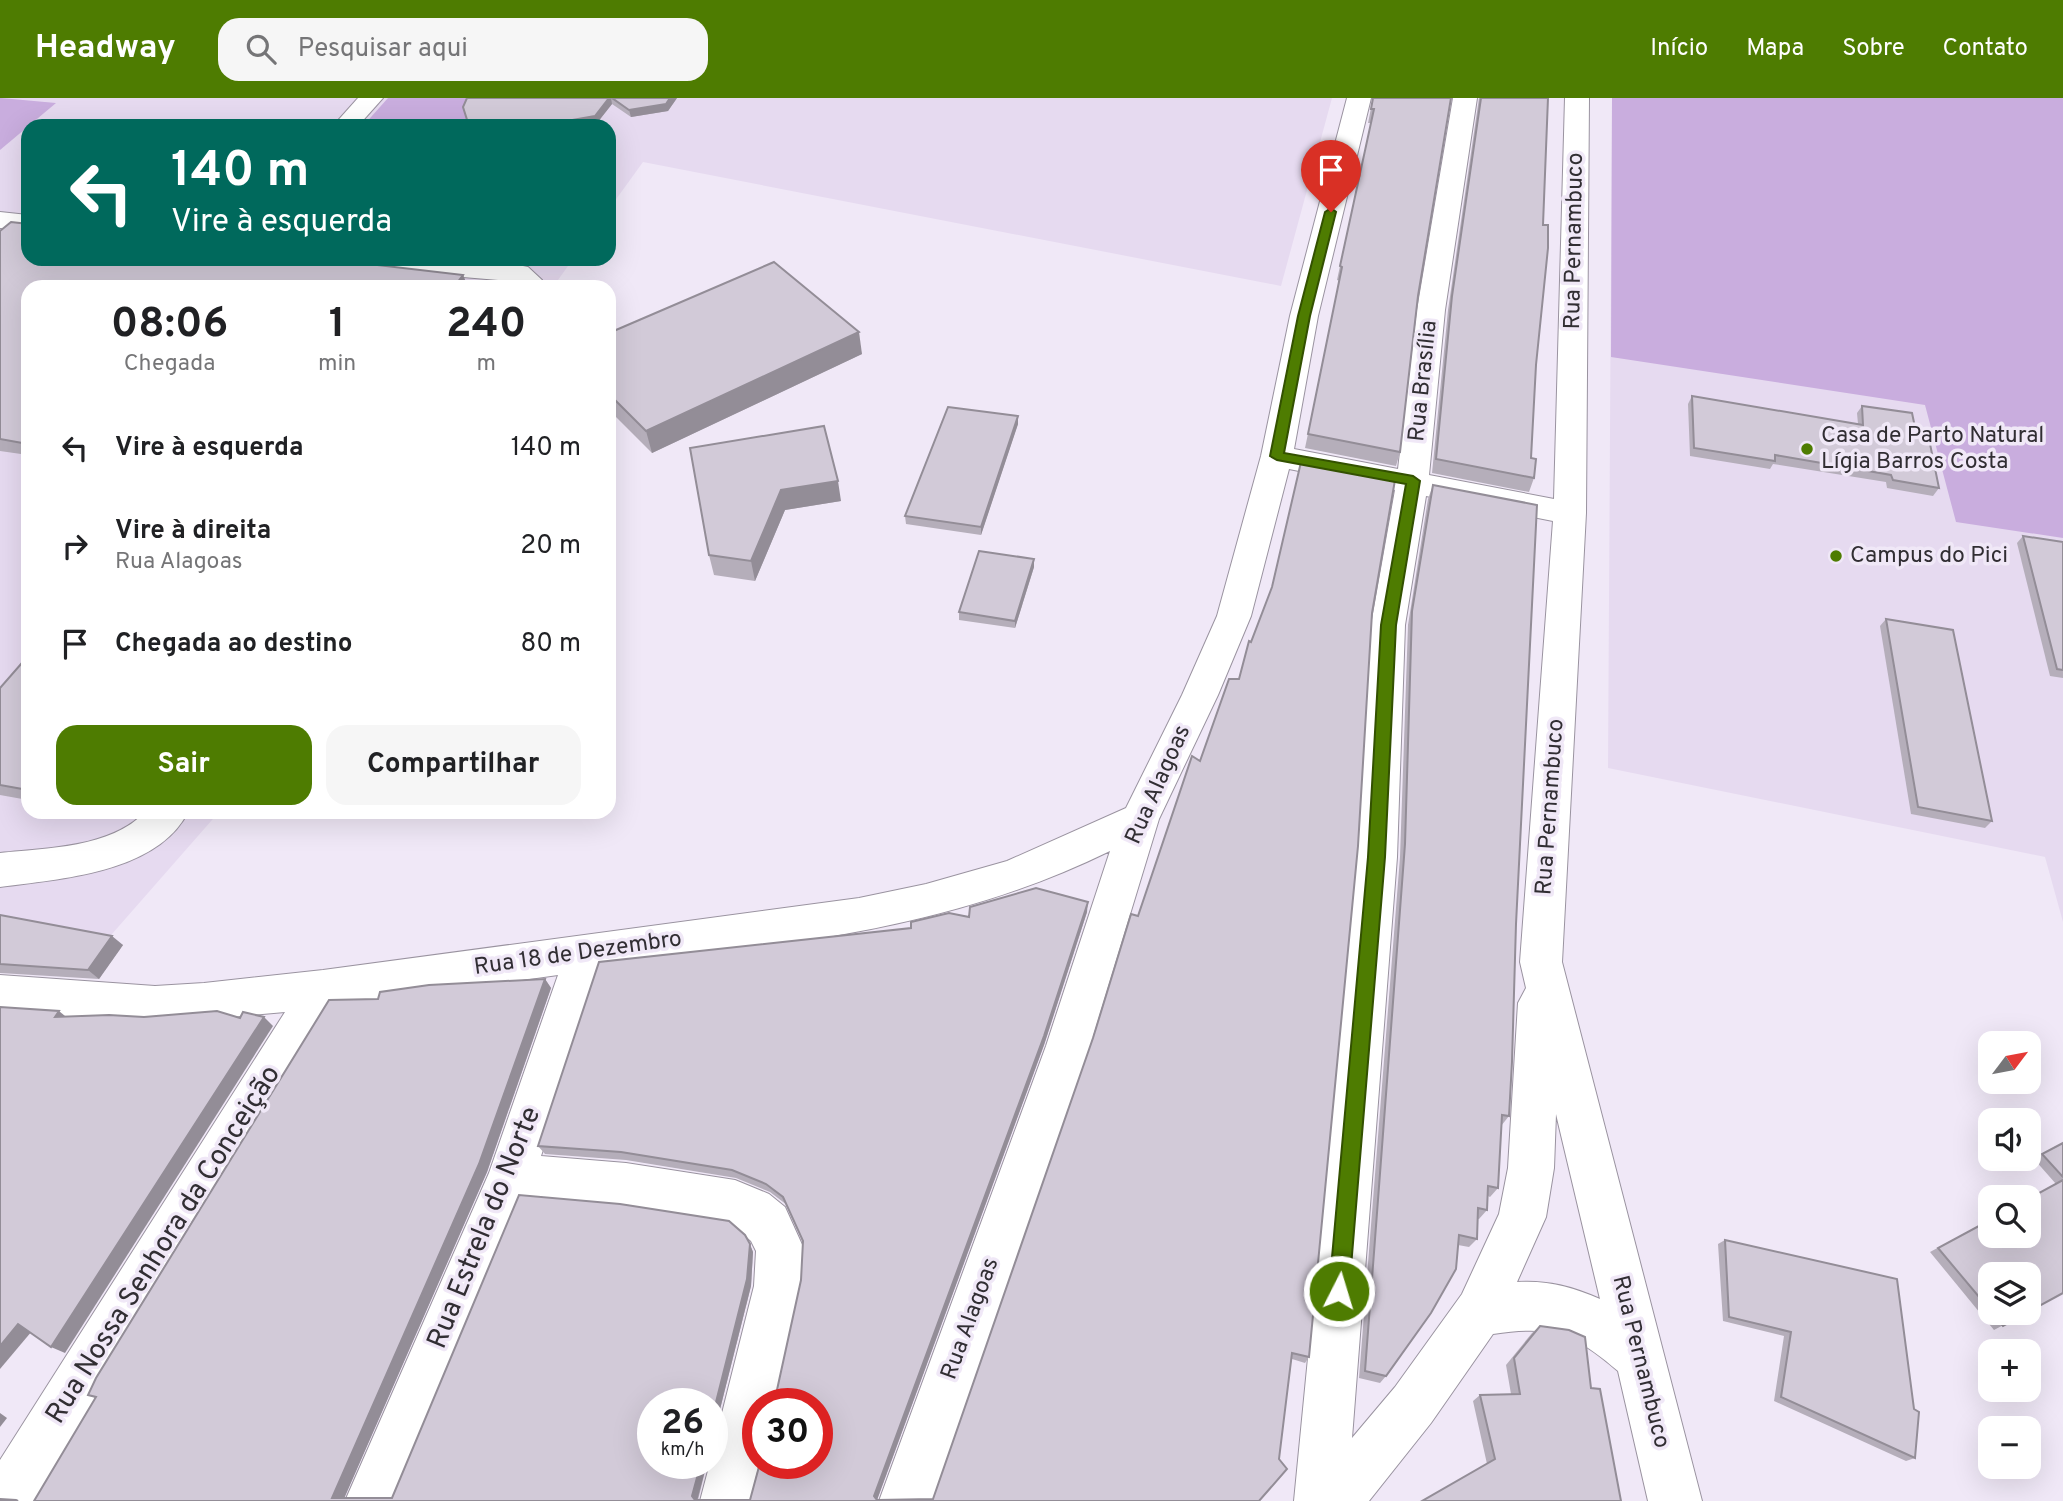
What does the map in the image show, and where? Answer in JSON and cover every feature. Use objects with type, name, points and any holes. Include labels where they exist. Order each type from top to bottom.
[{"type":"street","points":[[352,119],[371,98]]},
{"type":"street","name":"Rua Alagoas","points":[[906,1501],[1068,1046],[1140,819],[1200,695],[1234,616],[1277,456],[1304,316],[1359,98]]},
{"type":"street","name":"Rua Brasília","points":[[1321,1501],[1377,857],[1388,625],[1413,481],[1431,310],[1465,98]]},
{"type":"street","name":"Rua Pernambuco","points":[[1577,98],[1570,513],[1541,962],[1675,1501]]},
{"type":"street","points":[[0,220],[21,222]]},
{"type":"street","points":[[432,266],[518,273],[528,280]]},
{"type":"street","points":[[1277,456],[1570,513]]},
{"type":"street","points":[[0,870],[90,858],[152,830],[162,819]]},
{"type":"street","name":"Rua 18 de Dezembro","points":[[3,998],[155,1005],[323,989],[907,907],[1037,866],[1140,819]]},
{"type":"street","name":"Rua Estrela do Norte","points":[[372,1501],[510,1176],[587,952]]},
{"type":"street","points":[[1335,1501],[1413,1405],[1479,1311],[1522,1217],[1527,1197],[1541,962]]},
{"type":"street","name":"Rua Nossa Senhora da Conceição","points":[[5,1501],[323,989]]},
{"type":"street","points":[[510,1176],[626,1186],[735,1203],[752,1210],[768,1224],[780,1250],[778,1286],[727,1501]]},
{"type":"street","points":[[1479,1311],[1520,1304],[1550,1305],[1582,1315],[1612,1332],[1639,1357]]},
{"type":"shaded area","points":[[0,98],[1332,98],[1281,286],[643,162],[616,199],[616,119],[21,119],[21,266],[568,266],[558,280],[21,280],[21,819],[213,819],[105,942],[105,971],[0,943]]},
{"type":"shaded area","points":[[0,98],[56,103],[37,119],[21,119],[21,132],[0,150]]},
{"type":"shaded area","points":[[388,98],[475,98],[470,119],[369,119]]},
{"type":"shaded area","name":"Campus do Pici","points":[[1612,98],[2063,98],[2063,922],[2045,857],[1608,768]]},
{"type":"shaded area","points":[[1612,98],[2063,98],[2063,538],[1956,522],[1925,405],[1611,357]]},
{"type":"building","points":[[467,98],[609,98],[595,116],[578,119],[467,119],[463,107]]},
{"type":"building","points":[[612,98],[670,98],[666,104],[629,110]]},
{"type":"building","points":[[1373,98],[1451,98],[1418,296],[1400,452],[1308,434],[1374,109],[1371,109]]},
{"type":"building","points":[[1481,98],[1548,98],[1543,225],[1548,225],[1548,248],[1536,365],[1531,458],[1536,459],[1534,478],[1436,459],[1452,296]]},
{"type":"building","points":[[11,222],[21,223],[21,266],[386,266],[463,275],[459,280],[21,280],[21,443],[0,439],[0,231]]},
{"type":"building","points":[[774,262],[859,332],[646,431],[616,401],[616,330]]},
{"type":"building","name":"Casa de Parto Natural Lígia Barros Costa","points":[[1692,396],[1863,425],[1862,406],[1912,413],[1916,432],[1928,434],[1939,488],[1893,480],[1891,475],[1775,455],[1775,461],[1694,448]]},
{"type":"building","points":[[948,407],[1018,416],[981,527],[905,516]]},
{"type":"building","points":[[824,426],[838,481],[781,490],[751,561],[709,555],[690,448]]},
{"type":"building","points":[[1301,462],[1395,480],[1372,613],[1358,846],[1309,1357],[1292,1353],[1279,1459],[1287,1469],[1259,1501],[34,1501],[96,1397],[88,1395],[96,1378],[329,1000],[378,999],[380,992],[429,985],[545,979],[479,1164],[332,1498],[392,1498],[519,1195],[620,1204],[729,1221],[745,1235],[750,1244],[747,1279],[720,1388],[637,1388],[637,1479],[697,1479],[692,1496],[695,1500],[750,1500],[756,1479],[833,1479],[833,1388],[777,1388],[801,1280],[803,1241],[783,1197],[766,1184],[732,1170],[621,1152],[538,1146],[599,962],[911,928],[911,922],[949,913],[969,917],[970,907],[1036,888],[1088,902],[1044,1036],[874,1496],[877,1500],[933,1499],[1093,1038],[1131,914],[1138,916],[1192,756],[1200,761],[1229,679],[1239,679],[1249,641],[1251,642],[1272,587]]},
{"type":"building","points":[[1433,485],[1537,505],[1516,924],[1512,1062],[1509,1116],[1502,1115],[1498,1188],[1488,1186],[1487,1210],[1478,1208],[1477,1239],[1459,1235],[1456,1269],[1431,1313],[1386,1376],[1365,1371],[1405,844],[1412,611]]},
{"type":"building","points":[[2023,536],[2063,542],[2063,670],[2057,669]]},
{"type":"building","points":[[979,551],[1034,559],[1015,621],[959,612]]},
{"type":"building","points":[[1886,619],[1953,630],[1992,821],[1918,807]]},
{"type":"building","points":[[21,664],[21,789],[0,785],[0,688]]},
{"type":"building","points":[[0,915],[112,936],[88,970],[0,964]]},
{"type":"building","points":[[0,1007],[59,1011],[55,1017],[144,1017],[217,1011],[240,1018],[243,1012],[264,1017],[51,1347],[18,1324],[0,1346]]},
{"type":"building","points":[[2063,1143],[2063,1177],[2042,1154]]},
{"type":"building","points":[[2063,1180],[2063,1293],[2041,1305],[2041,1262],[1978,1262],[1978,1296],[1938,1248],[1978,1226],[1978,1248],[2041,1248],[2041,1192]]},
{"type":"building","points":[[1725,1240],[1897,1279],[1914,1409],[1919,1412],[1915,1458],[1781,1397],[1791,1332],[1729,1317]]},
{"type":"building","points":[[1540,1326],[1569,1330],[1585,1337],[1591,1388],[1600,1389],[1621,1501],[1422,1501],[1495,1459],[1480,1395],[1520,1394],[1514,1358]]},
{"type":"place","name":"Casa de Parto Natural Lígia Barros Costa","points":[[1807,449]]},
{"type":"place","name":"Campus do Pici","points":[[1836,556]]},
{"type":"route","points":[[1331,212],[1304,316],[1277,456],[1413,481],[1388,625],[1377,857],[1339,1291]]}]
